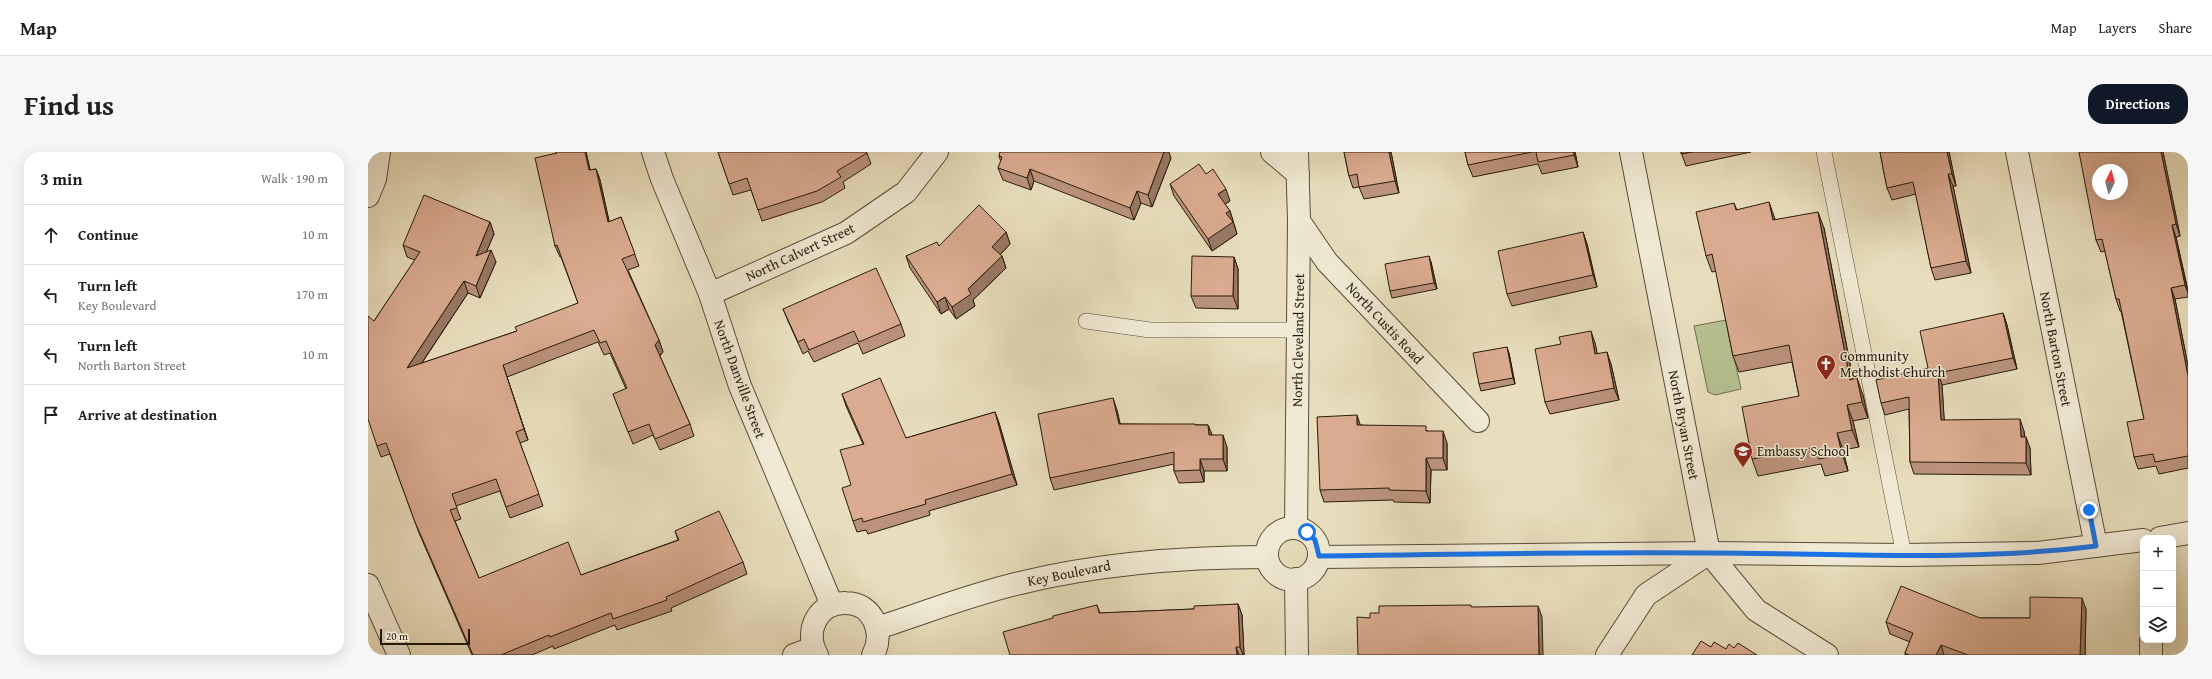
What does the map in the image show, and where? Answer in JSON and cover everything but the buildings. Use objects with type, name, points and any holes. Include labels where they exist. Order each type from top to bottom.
[{"type":"street","points":[[368,196],[375,179],[379,152]]},
{"type":"street","name":"North Danville Street","points":[[653,152],[662,179],[710,294],[740,386],[832,605]]},
{"type":"street","name":"North Calvert Street","points":[[710,294],[846,233],[906,192],[937,152]]},
{"type":"street","points":[[1272,152],[1298,174]]},
{"type":"street","name":"North Cleveland Street","points":[[1296,528],[1299,222],[1297,152]]},
{"type":"street","name":"North Bryan Street","points":[[1631,152],[1709,553]]},
{"type":"street","name":"North Barton Street","points":[[2017,152],[2096,546]]},
{"type":"street","name":"North Custis Road","points":[[1299,222],[1327,262],[1478,421]]},
{"type":"street","points":[[1296,528],[1307,532],[1315,540],[1319,556],[1312,572],[1302,578],[1296,579],[1279,576],[1271,568],[1267,557],[1269,544],[1277,533],[1283,530],[1296,528]]},
{"type":"street","points":[[2176,535],[2188,533]]},
{"type":"street","points":[[1319,556],[1709,553],[1904,555],[2038,552],[2140,540]]},
{"type":"street","points":[[1607,655],[1646,595],[1709,553]]},
{"type":"street","points":[[1709,553],[1756,610],[1827,655]]},
{"type":"street","name":"Key Boulevard","points":[[877,628],[1018,583],[1063,573],[1146,561],[1267,557]]},
{"type":"street","points":[[1296,579],[1297,655]]},
{"type":"street","points":[[368,585],[398,655]]},
{"type":"street","points":[[808,653],[811,641],[812,626],[820,613],[832,605],[846,602],[860,606],[871,615],[877,628],[878,642],[873,655]]},
{"type":"street","points":[[2151,643],[2151,655]]},
{"type":"lane","points":[[1824,152],[1904,555]]},
{"type":"lane","points":[[1086,322],[1150,330],[1297,330]]},
{"type":"green space","points":[[1726,320],[1741,389],[1715,395],[1708,392],[1694,326]]},
{"type":"place","name":"Community Methodist Church","points":[[1826,381]]},
{"type":"place","name":"Embassy School","points":[[1743,468]]},
{"type":"route","points":[[1307,532],[1318,545],[1319,556],[1709,553],[1904,555],[2038,552],[2096,546],[2089,510]]}]
